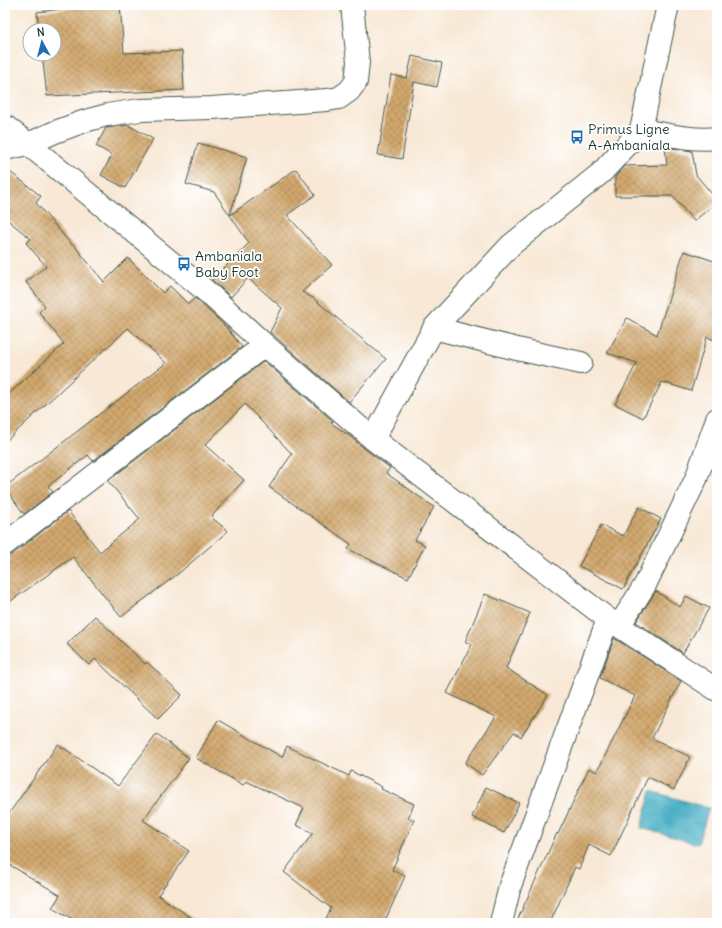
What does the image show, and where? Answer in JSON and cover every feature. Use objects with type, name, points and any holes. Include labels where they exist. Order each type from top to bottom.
[{"type":"street","points":[[5,149],[28,144],[85,121],[140,110],[212,108],[319,101],[339,98],[349,91],[356,82],[358,62],[352,5]]},
{"type":"street","points":[[373,439],[434,328],[511,244],[601,173],[641,130],[668,5]]},
{"type":"street","points":[[5,126],[207,292],[265,345],[373,439],[613,623],[717,690]]},
{"type":"street","points":[[641,130],[670,135],[708,139],[717,138]]},
{"type":"street","points":[[434,328],[517,349],[581,363]]},
{"type":"street","points":[[5,544],[265,345]]},
{"type":"street","points":[[500,923],[510,886],[613,623],[645,585],[696,479],[717,419]]},
{"type":"water","points":[[651,791],[709,808],[698,844],[641,828]]},
{"type":"building","points":[[97,5],[120,5],[124,53],[182,51],[184,90],[47,96],[43,62],[62,62],[62,22],[38,22],[37,12]]},
{"type":"building","points":[[412,56],[442,63],[437,87],[414,82],[402,159],[378,155],[391,75],[407,78]]},
{"type":"building","points":[[128,125],[153,139],[125,188],[101,175],[112,155],[96,146],[106,128]]},
{"type":"building","points":[[198,143],[247,157],[230,215],[296,169],[315,195],[287,215],[332,265],[302,292],[313,298],[386,359],[349,402],[270,332],[282,308],[248,278],[231,297],[212,280],[249,243],[214,192],[186,184]]},
{"type":"building","points":[[665,147],[692,151],[696,175],[717,200],[717,202],[694,221],[672,196],[615,196],[615,177],[625,166],[667,165]]},
{"type":"building","points":[[5,168],[41,196],[36,203],[72,245],[73,244],[104,282],[128,258],[163,293],[170,286],[188,304],[195,298],[226,327],[242,347],[93,461],[88,455],[48,486],[53,492],[24,514],[5,487],[166,363],[128,328],[5,442],[5,397],[64,344],[39,312],[45,306],[26,282],[46,266],[26,243],[31,239],[5,218]]},
{"type":"building","points":[[684,251],[717,262],[717,341],[707,337],[691,391],[662,382],[643,418],[615,404],[637,363],[607,353],[627,318],[657,335]]},
{"type":"building","points":[[264,361],[333,421],[331,423],[390,468],[386,473],[434,507],[415,540],[425,545],[408,578],[348,549],[351,544],[269,487],[292,454],[245,404],[205,445],[244,480],[211,517],[228,531],[179,573],[121,617],[73,557],[5,605],[5,558],[13,554],[68,511],[100,552],[140,519],[108,481]]},
{"type":"building","points":[[639,507],[661,519],[623,589],[579,566],[601,525],[623,536]]},
{"type":"building","points":[[656,591],[680,607],[686,596],[709,608],[683,653],[636,622]]},
{"type":"building","points":[[485,594],[530,613],[506,668],[548,695],[521,737],[514,732],[482,775],[465,763],[496,717],[447,693],[472,644],[465,642]]},
{"type":"building","points":[[95,616],[145,664],[147,662],[182,695],[158,719],[95,659],[89,665],[67,644]]},
{"type":"building","points":[[614,638],[681,681],[652,738],[690,757],[674,790],[648,777],[611,856],[589,845],[579,869],[575,867],[550,923],[516,923],[557,833],[558,834],[589,768],[597,772],[635,696],[600,678]]},
{"type":"building","points":[[218,720],[282,757],[287,746],[349,776],[351,771],[382,787],[381,789],[414,804],[408,818],[414,820],[392,870],[405,876],[384,923],[324,923],[331,908],[284,872],[313,833],[296,825],[304,808],[246,781],[243,785],[196,758]]},
{"type":"building","points":[[157,734],[189,758],[143,820],[189,851],[158,895],[199,923],[78,923],[52,908],[60,895],[5,862],[5,819],[58,744],[118,786]]},
{"type":"building","points":[[486,787],[519,803],[504,833],[472,817]]},
{"type":"place","name":"Primus Ligne A-Ambaniala","points":[[577,137]]},
{"type":"place","name":"Ambaniala Baby Foot","points":[[184,264]]}]
